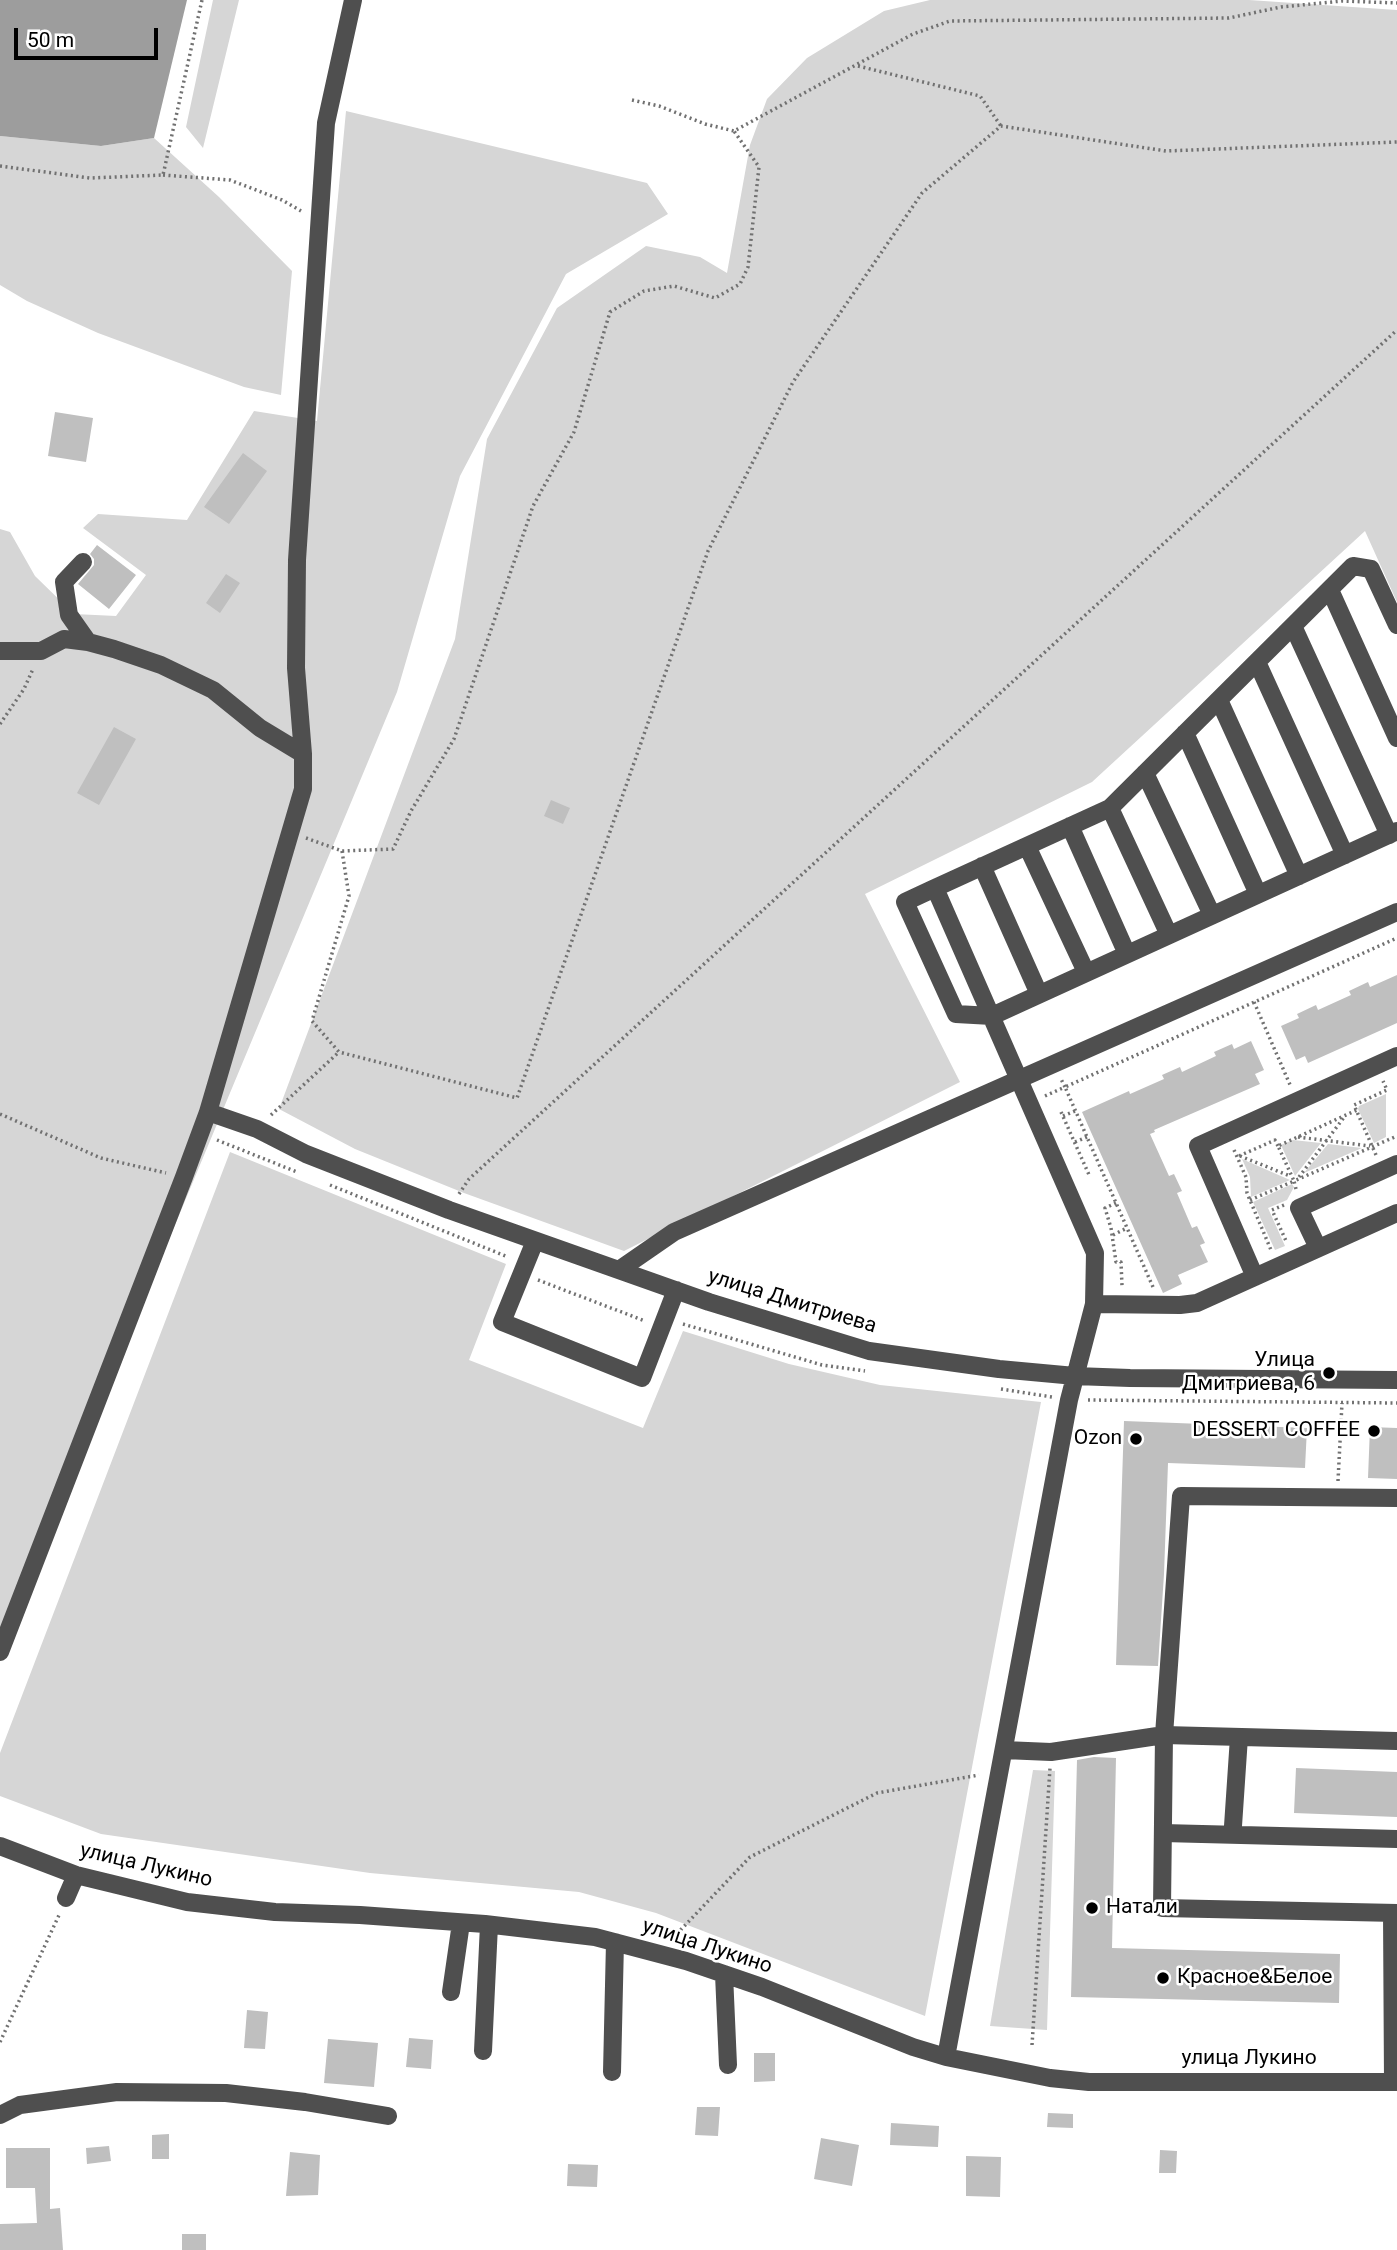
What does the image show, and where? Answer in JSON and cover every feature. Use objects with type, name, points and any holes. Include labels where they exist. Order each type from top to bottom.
[{"type":"street","points":[[0,1652],[208,1112],[303,789],[296,668],[297,560],[326,123],[353,0]]},
{"type":"street","points":[[83,562],[64,582],[69,615],[89,642]]},
{"type":"street","points":[[1293,626],[1393,833],[992,1016],[956,1014],[905,902],[1110,808],[1353,566],[1371,569],[1397,625]]},
{"type":"street","points":[[1330,590],[1397,738]]},
{"type":"street","points":[[0,651],[41,651],[64,639],[89,642],[161,665],[213,690],[260,729],[303,754]]},
{"type":"street","points":[[1257,662],[1345,855]]},
{"type":"street","points":[[1219,700],[1299,876]]},
{"type":"street","points":[[1185,733],[1258,894]]},
{"type":"street","points":[[1145,773],[1212,915]]},
{"type":"street","points":[[1110,808],[1169,935]]},
{"type":"street","points":[[1070,826],[1127,954]]},
{"type":"street","points":[[1027,846],[1086,972]]},
{"type":"street","points":[[982,866],[1039,994]]},
{"type":"street","points":[[935,888],[1095,1253],[1094,1304],[1069,1400],[946,2057]]},
{"type":"street","points":[[619,1270],[674,1232],[1397,912]]},
{"type":"street","points":[[1255,1277],[1198,1146],[1397,1056]]},
{"type":"street","name":"улица Дмитриева","points":[[208,1112],[257,1129],[306,1154],[449,1210],[677,1290],[869,1351],[999,1369],[1075,1376],[1397,1380]]},
{"type":"street","points":[[1318,1248],[1299,1208],[1397,1164]]},
{"type":"street","points":[[1094,1304],[1197,1303],[1397,1213]]},
{"type":"street","points":[[535,1241],[502,1322],[642,1378],[677,1290]]},
{"type":"street","points":[[1395,2081],[1394,1913],[1163,1908],[1163,1833],[1164,1735],[1181,1496],[1397,1498]]},
{"type":"street","points":[[1004,1750],[1051,1752],[1164,1735],[1397,1741]]},
{"type":"street","points":[[1233,1826],[1239,1737]]},
{"type":"street","points":[[1163,1833],[1397,1839]]},
{"type":"street","name":"улица Лукино","points":[[0,1846],[76,1875],[200,1903],[275,1912],[360,1915],[489,1925],[595,1937],[724,1974],[913,2047],[946,2057],[1050,2078],[1089,2082],[1395,2081]]},
{"type":"street","points":[[66,1898],[76,1875]]},
{"type":"street","points":[[451,1992],[460,1923]]},
{"type":"street","points":[[483,2051],[489,1925]]},
{"type":"street","points":[[612,2071],[615,1942]]},
{"type":"street","points":[[724,1974],[728,2066]]},
{"type":"street","points":[[0,2115],[20,2105],[117,2092],[226,2094],[305,2102],[388,2116]]},
{"type":"path","points":[[163,175],[202,0]]},
{"type":"path","points":[[632,100],[659,106],[705,124],[734,131],[913,34],[950,21],[1229,18],[1306,4],[1342,1],[1397,3]]},
{"type":"path","points":[[858,65],[980,96],[1001,126],[1166,151],[1397,142]]},
{"type":"path","points":[[342,851],[349,896],[312,1021],[339,1052],[517,1098],[714,539],[793,382],[922,193],[1001,126]]},
{"type":"path","points":[[291,833],[342,851],[393,849],[411,811],[454,739],[533,506],[574,432],[610,312],[644,292],[674,286],[715,298],[740,284],[748,267],[759,167],[734,131]]},
{"type":"path","points":[[0,166],[90,178],[163,175],[230,180],[282,200],[307,214],[318,238]]},
{"type":"path","points":[[449,1210],[469,1179],[1397,330]]},
{"type":"path","points":[[0,724],[24,689],[41,651]]},
{"type":"path","points":[[1030,1103],[1397,938]]},
{"type":"path","points":[[1254,1002],[1293,1091]]},
{"type":"path","points":[[257,1129],[339,1052]]},
{"type":"path","points":[[1054,1064],[1157,1296]]},
{"type":"path","points":[[1298,1137],[1372,1146],[1354,1105],[1387,1090],[1381,1077],[1389,1074]]},
{"type":"path","points":[[1278,1146],[1357,1110]]},
{"type":"path","points":[[1075,1111],[1062,1114],[1090,1177]]},
{"type":"path","points":[[0,1114],[101,1157],[184,1177]]},
{"type":"path","points":[[1297,1180],[1346,1115]]},
{"type":"path","points":[[1226,1133],[1239,1156],[1246,1177],[1247,1193],[1273,1255]]},
{"type":"path","points":[[1074,1142],[1087,1137]]},
{"type":"path","points":[[1239,1156],[1275,1140],[1294,1181],[1250,1200]]},
{"type":"path","points":[[1239,1156],[1292,1177]]},
{"type":"path","points":[[1116,1203],[1105,1208],[1116,1262],[1121,1262],[1122,1295]]},
{"type":"path","points":[[1112,1235],[1127,1228]]},
{"type":"path","points":[[1069,1400],[1397,1403]]},
{"type":"path","points":[[1337,1498],[1342,1403]]},
{"type":"path","points":[[1032,2045],[1051,1752]]},
{"type":"path","points":[[673,1938],[750,1857],[877,1793],[979,1775]]},
{"type":"path","points":[[0,2042],[66,1898]]},
{"type":"shaded area","points":[[0,0],[187,0],[154,138],[101,146],[0,136]]},
{"type":"shaded area","points":[[213,0],[239,0],[203,148],[186,127]]},
{"type":"shaded area","points":[[930,0],[1249,0],[1397,10],[1397,602],[1365,531],[1092,782],[865,894],[960,1082],[624,1251],[464,1193],[355,1149],[279,1109],[455,639],[487,439],[557,308],[646,246],[700,257],[727,273],[750,145],[767,99],[807,58],[884,11]]},
{"type":"shaded area","points":[[346,111],[647,183],[668,214],[566,274],[460,476],[397,692],[0,1645],[0,529],[10,532],[35,576],[74,614],[116,616],[146,575],[83,528],[98,514],[187,520],[254,411],[317,421]]},
{"type":"shaded area","points":[[0,136],[101,146],[154,138],[219,197],[292,271],[281,395],[244,387],[98,333],[27,301],[0,285]]},
{"type":"shaded area","points":[[1386,1094],[1386,1137],[1374,1143],[1358,1109],[1359,1106]]},
{"type":"shaded area","points":[[1293,1140],[1321,1143],[1295,1176],[1281,1145]]},
{"type":"shaded area","points":[[1328,1144],[1362,1148],[1304,1173]]},
{"type":"shaded area","points":[[230,1152],[506,1264],[469,1360],[643,1428],[683,1331],[789,1364],[880,1385],[1041,1402],[925,2016],[656,1913],[579,1892],[370,1873],[101,1834],[0,1796],[0,1753]]},
{"type":"shaded area","points":[[1242,1159],[1290,1180],[1251,1197],[1250,1177]]},
{"type":"shaded area","points":[[1292,1184],[1294,1187],[1287,1200],[1268,1208],[1285,1246],[1275,1250],[1253,1202]]},
{"type":"shaded area","points":[[1033,1770],[1055,1771],[1047,2030],[990,2026]]},
{"type":"building","points":[[55,412],[93,418],[86,462],[48,456]]},
{"type":"building","points":[[243,453],[267,471],[229,524],[204,507]]},
{"type":"building","points":[[97,545],[136,575],[109,609],[78,584],[94,565],[90,554]]},
{"type":"building","points":[[226,574],[240,583],[220,613],[206,603]]},
{"type":"building","points":[[114,727],[136,739],[99,805],[77,793]]},
{"type":"building","points":[[551,800],[570,808],[563,824],[544,816]]},
{"type":"building","points":[[1397,975],[1397,1023],[1308,1063],[1305,1056],[1296,1060],[1281,1026],[1299,1018],[1297,1014],[1316,1005],[1318,1010],[1351,995],[1349,991],[1368,982],[1370,987]]},
{"type":"building","points":[[1251,1041],[1264,1070],[1255,1074],[1260,1084],[1150,1134],[1169,1176],[1174,1174],[1182,1191],[1177,1193],[1192,1228],[1197,1226],[1205,1243],[1200,1245],[1208,1262],[1178,1275],[1182,1284],[1163,1293],[1082,1112],[1164,1079],[1162,1075],[1180,1067],[1182,1072],[1216,1056],[1214,1052],[1232,1044],[1234,1049]]},
{"type":"building","points":[[1124,1421],[1307,1428],[1305,1468],[1168,1463],[1158,1666],[1116,1665]]},
{"type":"building","points":[[1370,1427],[1397,1428],[1397,1479],[1368,1478]]},
{"type":"building","points":[[1094,1757],[1116,1758],[1112,1948],[1340,1954],[1339,2003],[1071,1997],[1077,1760]]},
{"type":"building","points":[[1296,1768],[1397,1772],[1397,1817],[1294,1813]]},
{"type":"building","points":[[247,2010],[268,2012],[265,2049],[244,2048]]},
{"type":"building","points":[[409,2038],[433,2040],[431,2069],[406,2067]]},
{"type":"building","points":[[328,2039],[378,2043],[374,2087],[324,2083]]},
{"type":"building","points":[[754,2053],[775,2053],[775,2081],[754,2082]]},
{"type":"building","points":[[697,2107],[720,2107],[718,2136],[695,2135]]},
{"type":"building","points":[[1048,2113],[1073,2114],[1073,2128],[1047,2127]]},
{"type":"building","points":[[891,2123],[939,2126],[938,2147],[890,2145]]},
{"type":"building","points":[[169,2134],[169,2159],[152,2159],[152,2135]]},
{"type":"building","points":[[821,2138],[859,2145],[852,2186],[814,2179]]},
{"type":"building","points":[[109,2146],[111,2161],[87,2164],[86,2148]]},
{"type":"building","points":[[6,2148],[50,2148],[50,2209],[60,2208],[63,2250],[0,2250],[0,2224],[37,2223],[35,2188],[6,2188]]},
{"type":"building","points":[[1160,2150],[1177,2151],[1176,2173],[1159,2173]]},
{"type":"building","points":[[290,2152],[320,2155],[318,2195],[286,2196]]},
{"type":"building","points":[[966,2156],[1001,2157],[1000,2197],[966,2196]]},
{"type":"building","points":[[568,2164],[598,2165],[597,2187],[567,2186]]},
{"type":"building","points":[[182,2234],[206,2234],[206,2250],[182,2250]]},
{"type":"place","name":"Улица Дмитриева, 6","points":[[1329,1373]]},
{"type":"place","name":"DESSERT COFFEE","points":[[1374,1431]]},
{"type":"place","name":"Ozon","points":[[1136,1439]]},
{"type":"place","name":"Натали","points":[[1092,1908]]},
{"type":"place","name":"Красное&Белое","points":[[1163,1978]]}]
